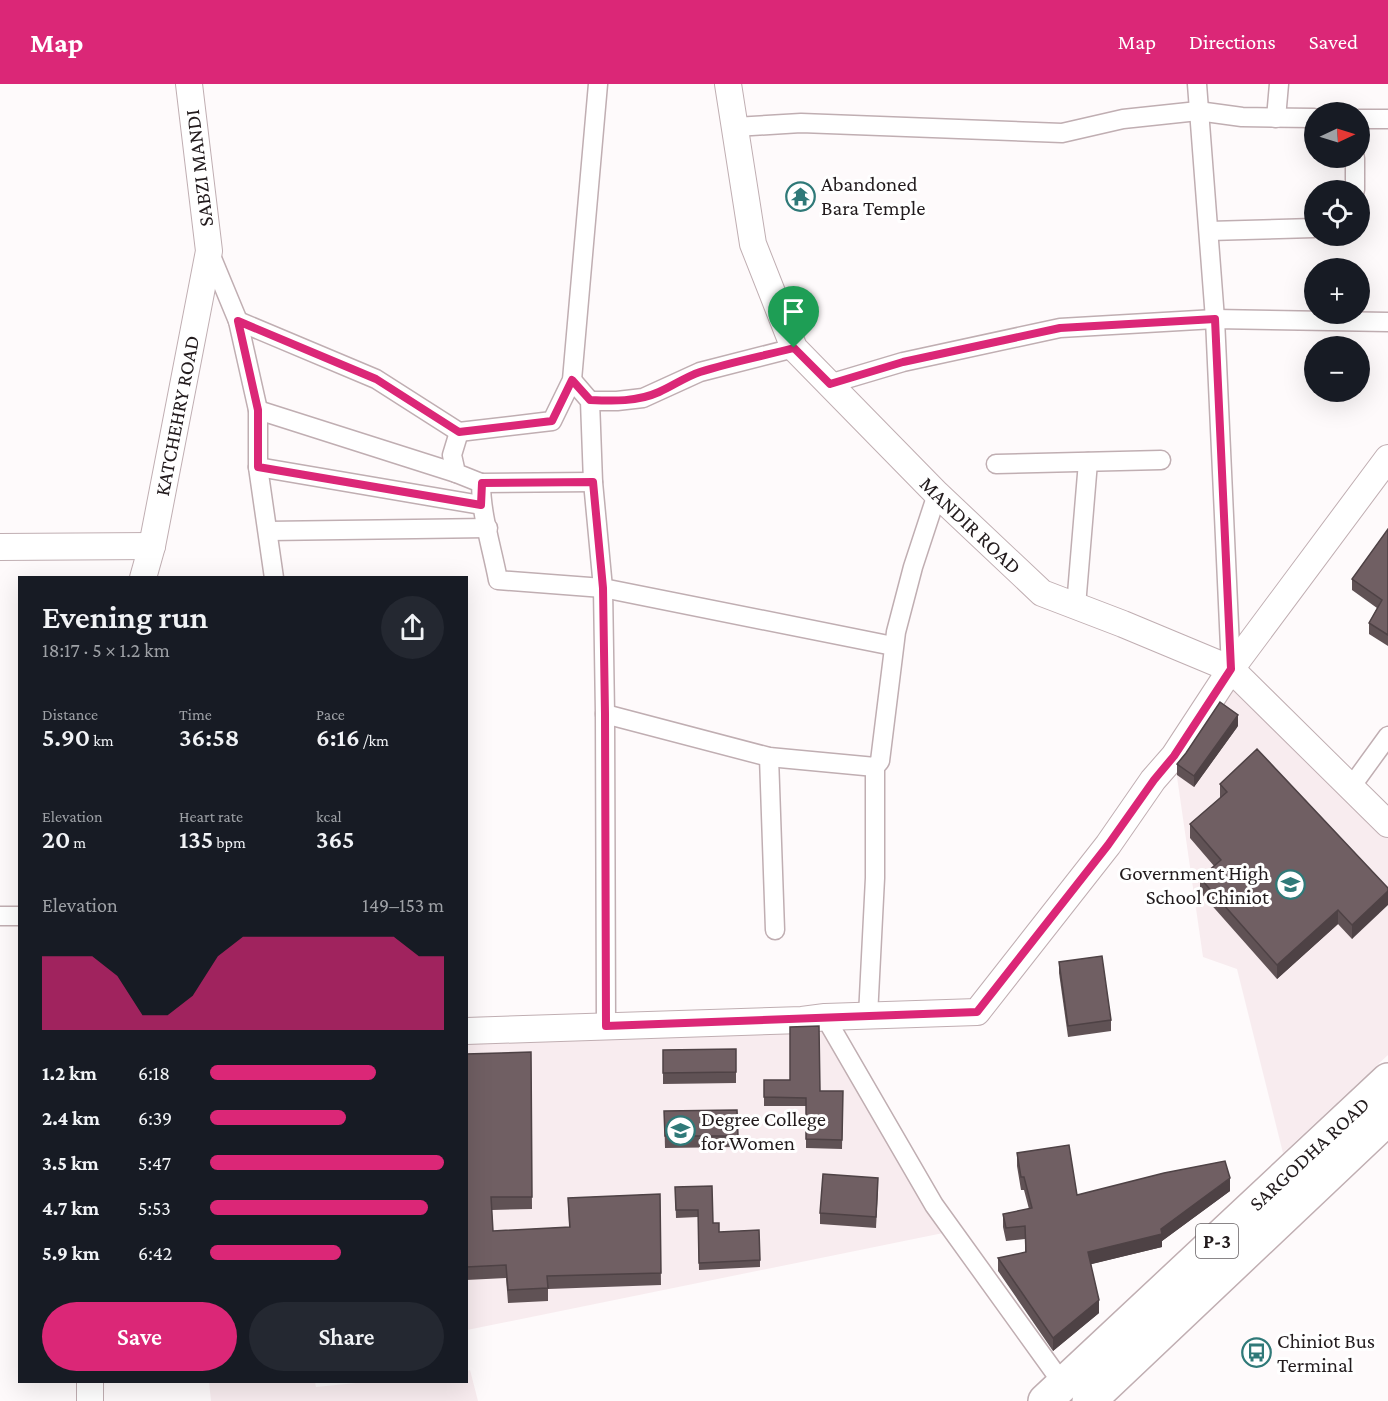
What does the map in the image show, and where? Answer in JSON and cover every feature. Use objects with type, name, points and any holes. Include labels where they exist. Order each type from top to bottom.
[{"type":"highway","name":"SARGODHA ROAD","points":[[1066,1396],[1165,1308],[1311,1172],[1388,1080]]},
{"type":"highway","name":"SARGODHA ROAD","points":[[1311,1172],[1388,1118]]},
{"type":"street","name":"SABZI MANDI","points":[[189,84],[209,251]]},
{"type":"street","points":[[238,321],[376,379],[459,432],[552,421],[572,380],[598,84]]},
{"type":"street","name":"MANDIR ROAD","points":[[728,84],[753,244],[794,348],[937,494],[1042,593],[1231,669],[1388,824]]},
{"type":"street","points":[[1197,84],[1215,319],[1231,669]]},
{"type":"street","points":[[1276,118],[1279,84]]},
{"type":"street","points":[[735,127],[801,123],[1062,133],[1123,119],[1198,111],[1242,117],[1304,118]]},
{"type":"street","points":[[1370,119],[1388,119]]},
{"type":"street","points":[[1209,231],[1304,228]]},
{"type":"street","points":[[209,251],[238,321],[258,410],[258,467],[274,576]]},
{"type":"street","name":"KATCHEHRY ROAD","points":[[144,576],[152,546],[209,251]]},
{"type":"street","points":[[830,384],[903,362],[1060,328],[1215,319],[1388,322]]},
{"type":"street","points":[[590,400],[617,401],[643,398],[700,372],[794,348]]},
{"type":"street","points":[[572,380],[590,400],[593,482],[603,588],[606,1026]]},
{"type":"street","points":[[258,410],[482,483],[593,482]]},
{"type":"street","points":[[456,473],[452,454],[459,432]]},
{"type":"street","points":[[468,1031],[977,1012],[1108,845],[1174,756],[1231,669],[1388,458]]},
{"type":"street","points":[[996,464],[1161,460]]},
{"type":"street","points":[[1076,606],[1088,462]]},
{"type":"street","points":[[258,467],[481,505]]},
{"type":"street","points":[[482,483],[481,505],[498,580],[603,588],[893,646]]},
{"type":"street","points":[[868,1016],[875,878],[875,768],[880,761],[893,646],[913,567],[937,494]]},
{"type":"street","points":[[267,531],[488,528]]},
{"type":"street","points":[[0,547],[152,546]]},
{"type":"street","points":[[605,714],[769,757],[875,768]]},
{"type":"street","points":[[1351,787],[1388,736]]},
{"type":"street","points":[[769,757],[775,930]]},
{"type":"street","points":[[0,916],[18,915]]},
{"type":"street","points":[[825,1017],[934,1205],[1066,1396]]},
{"type":"street","points":[[90,1383],[90,1401]]},
{"type":"shaded area","name":"Government High School Chiniot","points":[[1231,669],[1388,813],[1388,1055],[1283,1153],[1237,969],[1203,957],[1174,756]]},
{"type":"shaded area","name":"Degree College for Women","points":[[825,1017],[953,1231],[468,1330],[468,1031]]},
{"type":"shaded area","points":[[470,1370],[478,1401],[211,1401],[209,1383],[315,1383],[316,1387],[356,1383],[468,1383],[468,1371]]},
{"type":"building","points":[[1388,529],[1388,635],[1369,623],[1382,600],[1352,579]]},
{"type":"building","points":[[1220,702],[1238,715],[1194,776],[1177,764]]},
{"type":"building","points":[[1257,749],[1388,888],[1388,891],[1352,925],[1338,910],[1277,965],[1200,878],[1221,860],[1190,824],[1227,792],[1220,784]]},
{"type":"building","points":[[1102,956],[1111,1020],[1068,1026],[1059,962]]},
{"type":"building","points":[[819,1026],[820,1091],[843,1091],[842,1140],[806,1139],[806,1098],[764,1097],[764,1080],[790,1080],[790,1027]]},
{"type":"building","points":[[736,1049],[736,1072],[663,1073],[663,1050]]},
{"type":"building","points":[[531,1052],[532,1197],[491,1197],[493,1231],[570,1227],[568,1198],[660,1194],[661,1273],[547,1276],[548,1288],[508,1290],[506,1265],[468,1267],[468,1054]]},
{"type":"building","points":[[737,1110],[738,1136],[665,1136],[664,1111]]},
{"type":"building","points":[[1069,1145],[1077,1195],[1164,1173],[1225,1161],[1230,1178],[1161,1229],[1162,1234],[1088,1252],[1099,1300],[1053,1338],[998,1258],[1026,1252],[1025,1226],[1006,1228],[1003,1214],[1032,1208],[1024,1177],[1021,1177],[1017,1153]]},
{"type":"building","points":[[823,1174],[878,1178],[876,1217],[820,1213]]},
{"type":"building","points":[[712,1186],[713,1223],[719,1223],[719,1232],[759,1230],[760,1260],[699,1263],[698,1210],[676,1210],[675,1187]]},
{"type":"place","name":"Abandoned Bara Temple","points":[[800,196]]},
{"type":"place","name":"Government High School Chiniot","points":[[1290,885]]},
{"type":"place","name":"Degree College for Women","points":[[680,1131]]},
{"type":"place","name":"Chiniot Bus Terminal","points":[[1256,1353]]},
{"type":"route","points":[[1215,319],[1231,669],[1174,756],[1108,845],[977,1012],[606,1026],[603,588],[593,482],[482,483],[481,505],[258,467],[258,410],[238,321],[376,379],[459,432],[552,421],[572,380],[590,400],[617,401],[643,398],[700,372],[794,348],[830,384],[903,362],[1060,328],[1215,319]]}]
